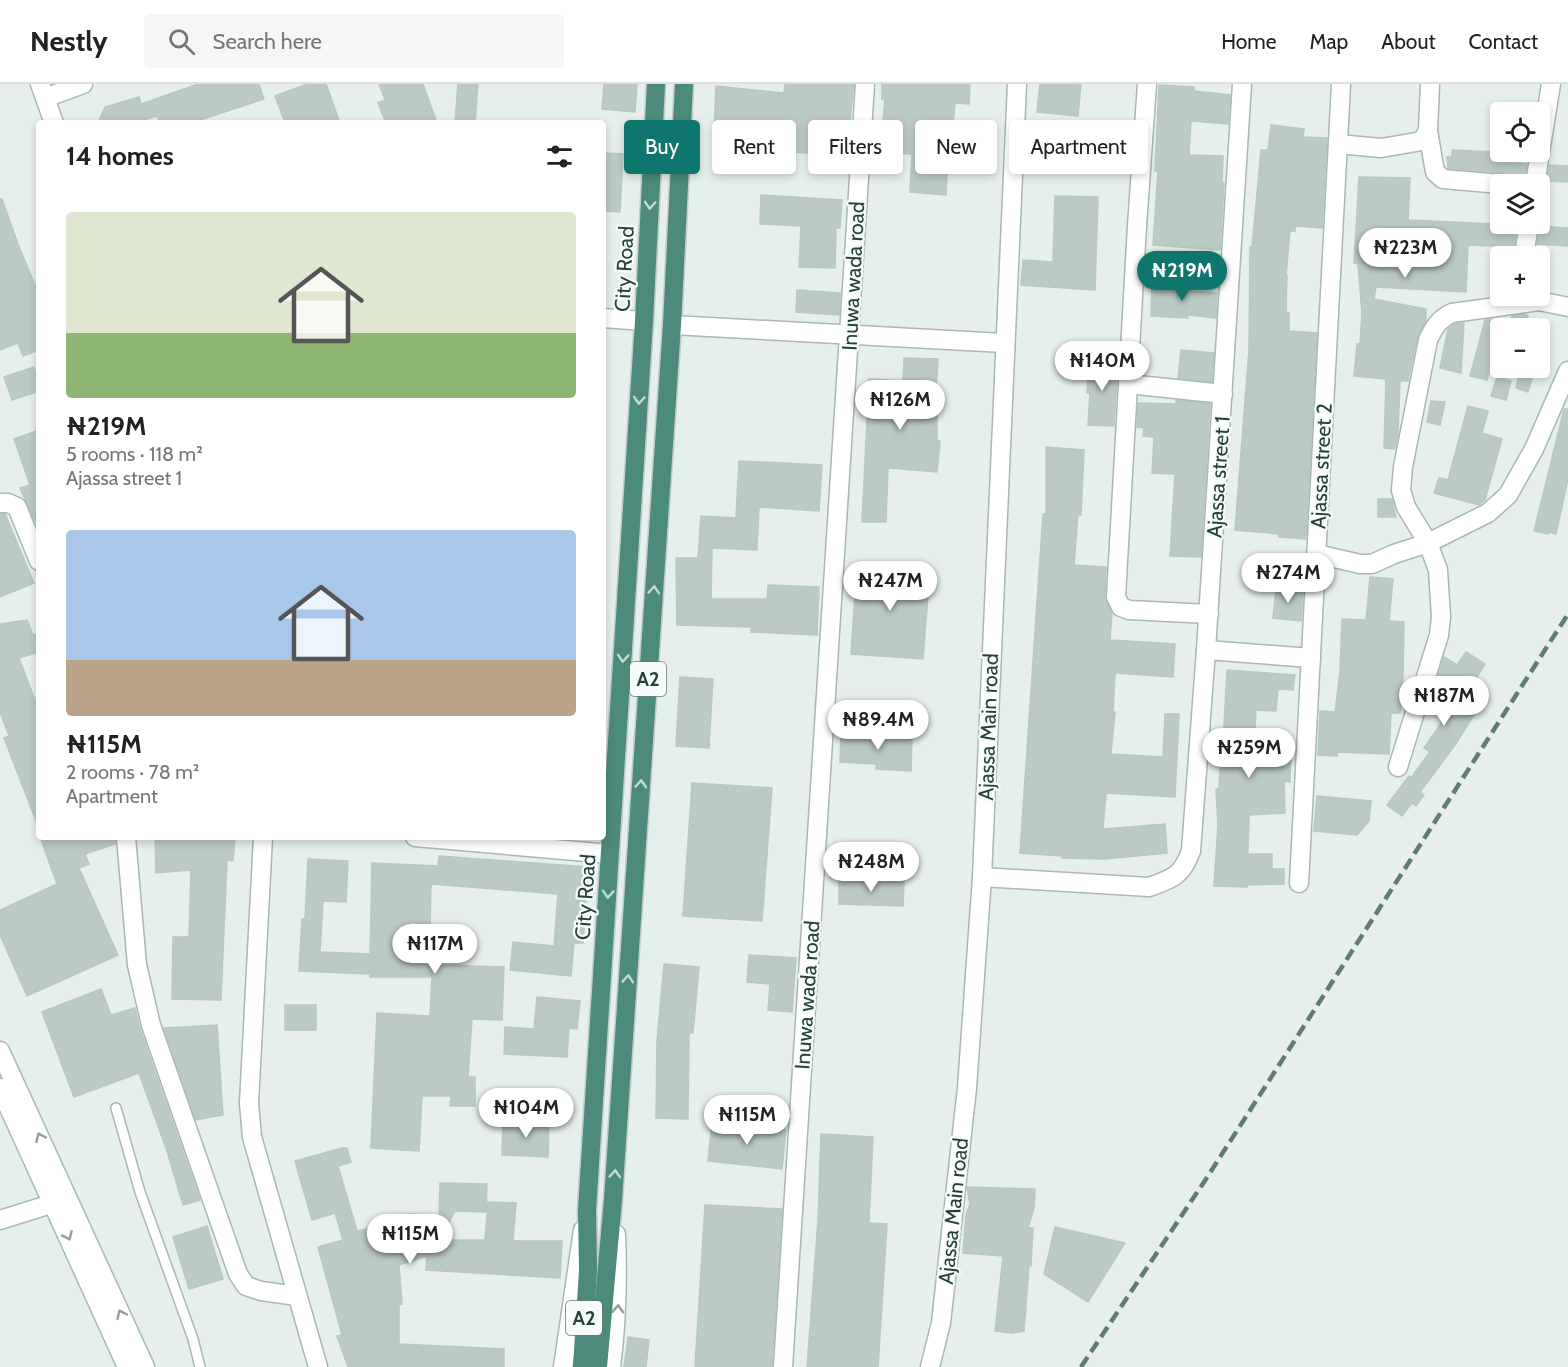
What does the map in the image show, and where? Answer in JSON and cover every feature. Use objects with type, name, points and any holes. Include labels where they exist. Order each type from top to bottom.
[{"type":"highway","name":"City Road","points":[[582,1367],[588,1270],[587,1210],[644,321],[656,84]]},
{"type":"highway","name":"A2","points":[[598,1367],[613,1200],[672,325],[684,84]]},
{"type":"street","points":[[53,120],[42,91],[83,84]]},
{"type":"street","name":"Inuwa wada road","points":[[783,1367],[865,84]]},
{"type":"street","name":"Ajassa Main road","points":[[930,1367],[941,1323],[965,1100],[982,877],[1017,84]]},
{"type":"street","points":[[1148,84],[1137,226],[1116,597],[1121,607],[1129,610],[1209,614]]},
{"type":"street","name":"Ajassa street 1","points":[[982,877],[1149,887],[1172,879],[1185,868],[1191,851],[1209,614],[1242,84]]},
{"type":"street","name":"Ajassa street 2","points":[[1299,883],[1341,84]]},
{"type":"street","points":[[1430,84],[1428,131],[1435,171],[1438,176],[1443,179],[1490,183]]},
{"type":"street","points":[[1537,174],[1551,84]]},
{"type":"street","points":[[1338,144],[1381,148],[1416,143],[1426,137],[1428,131]]},
{"type":"street","points":[[1550,302],[1568,307]]},
{"type":"street","points":[[1398,767],[1440,626],[1438,570],[1428,543],[1406,507],[1401,490],[1403,467],[1428,340],[1433,328],[1442,318],[1452,313],[1491,306]]},
{"type":"street","points":[[606,318],[644,321]]},
{"type":"street","points":[[672,325],[1004,343]]},
{"type":"street","points":[[1317,554],[1360,564],[1372,564],[1428,543],[1488,513],[1509,495],[1534,449],[1568,370]]},
{"type":"street","points":[[1128,384],[1223,394]]},
{"type":"street","points":[[0,503],[8,502],[17,507],[36,554]]},
{"type":"street","points":[[1206,650],[1311,658]]},
{"type":"street","points":[[126,840],[137,965],[151,1025],[238,1274],[246,1286],[261,1291],[297,1296]]},
{"type":"street","points":[[262,840],[249,1103],[252,1137],[318,1367]]},
{"type":"street","points":[[449,840],[610,854]]},
{"type":"street","points":[[0,1051],[127,1367]]},
{"type":"street","points":[[0,1088],[145,1367]]},
{"type":"street","name":"A2","points":[[611,1367],[619,1284],[613,1200]]},
{"type":"street","points":[[0,1220],[60,1201]]},
{"type":"street","name":"City Road","points":[[563,1367],[579,1248],[587,1210]]},
{"type":"lane","points":[[116,1108],[140,1192],[193,1339],[200,1367]]},
{"type":"building","points":[[198,84],[259,84],[264,99],[200,120],[159,120],[157,116],[143,120],[99,120],[105,107],[139,97],[141,104]]},
{"type":"building","points":[[307,84],[326,84],[339,120],[284,120],[275,96]]},
{"type":"building","points":[[379,84],[423,84],[436,120],[385,120],[378,103],[385,100]]},
{"type":"building","points":[[458,84],[478,84],[475,120],[455,120]]},
{"type":"building","points":[[604,84],[637,84],[635,112],[602,109]]},
{"type":"building","points":[[785,84],[854,84],[850,120],[808,120],[808,153],[796,152],[796,120],[714,120],[716,86],[784,93]]},
{"type":"building","points":[[882,84],[970,84],[969,104],[955,103],[953,120],[915,120],[915,174],[947,174],[946,195],[910,192],[912,154],[903,153],[903,120],[883,120],[885,99],[882,99]]},
{"type":"building","points":[[1040,84],[1081,84],[1078,116],[1037,112]]},
{"type":"building","points":[[1159,85],[1194,87],[1194,91],[1230,95],[1228,124],[1191,121],[1189,155],[1223,156],[1222,182],[1224,183],[1220,250],[1153,245],[1158,171],[1155,171]]},
{"type":"building","points":[[1271,125],[1304,129],[1303,137],[1327,138],[1322,228],[1295,226],[1295,231],[1290,231],[1286,275],[1286,312],[1289,313],[1289,331],[1317,333],[1306,539],[1235,530],[1249,349],[1250,247],[1252,247],[1261,150],[1268,150]]},
{"type":"building","points":[[1452,150],[1490,152],[1490,162],[1527,164],[1525,174],[1504,174],[1448,168],[1447,157],[1452,157]]},
{"type":"building","points":[[606,153],[623,154],[620,212],[606,211]]},
{"type":"building","points":[[1549,165],[1568,166],[1568,182],[1550,181],[1550,174],[1548,174]]},
{"type":"building","points":[[1359,177],[1410,178],[1408,220],[1490,224],[1490,234],[1516,234],[1514,246],[1468,245],[1466,292],[1376,287],[1374,299],[1426,309],[1426,321],[1417,338],[1408,381],[1400,381],[1398,433],[1395,449],[1384,448],[1386,379],[1354,376],[1357,344],[1360,344],[1362,314],[1358,264],[1354,263]]},
{"type":"building","points":[[761,195],[842,200],[840,228],[836,228],[835,268],[799,267],[801,226],[760,224]]},
{"type":"building","points":[[1055,196],[1098,197],[1095,290],[1021,285],[1023,260],[1053,262]]},
{"type":"building","points":[[0,199],[2,199],[36,288],[36,351],[23,356],[18,343],[0,350]]},
{"type":"building","points":[[1550,227],[1568,228],[1568,246],[1537,244],[1539,234],[1550,234]]},
{"type":"building","points":[[1152,284],[1189,285],[1189,291],[1217,293],[1216,318],[1188,315],[1188,318],[1151,316]]},
{"type":"building","points":[[797,290],[840,293],[839,315],[796,312]]},
{"type":"building","points":[[1524,314],[1528,316],[1528,318],[1512,318]]},
{"type":"building","points":[[1490,319],[1490,369],[1487,380],[1470,376],[1485,320]]},
{"type":"building","points":[[1464,323],[1461,373],[1440,368],[1448,329],[1455,324]]},
{"type":"building","points":[[1181,350],[1214,353],[1212,382],[1178,378]]},
{"type":"building","points":[[904,358],[938,359],[935,407],[937,407],[937,441],[940,441],[937,472],[888,468],[886,522],[862,522],[869,379],[903,381]]},
{"type":"building","points":[[1089,360],[1118,362],[1114,426],[1088,425]]},
{"type":"building","points":[[34,367],[36,392],[12,400],[4,377]]},
{"type":"building","points":[[1497,378],[1511,381],[1506,400],[1491,396]]},
{"type":"building","points":[[1518,378],[1532,378],[1528,392],[1516,388]]},
{"type":"building","points":[[1176,400],[1210,404],[1201,557],[1170,556],[1175,474],[1152,473],[1154,437],[1143,436],[1144,428],[1137,427],[1138,403],[1176,404]]},
{"type":"building","points":[[1431,401],[1445,402],[1440,425],[1427,422]]},
{"type":"building","points":[[1468,406],[1488,411],[1482,433],[1502,439],[1485,500],[1479,505],[1434,493],[1439,478],[1448,480]]},
{"type":"building","points":[[1564,409],[1568,409],[1568,479],[1556,534],[1549,532],[1548,534],[1534,531]]},
{"type":"building","points":[[36,431],[36,523],[20,488],[30,485],[14,439]]},
{"type":"building","points":[[1046,447],[1084,450],[1081,515],[1078,514],[1074,565],[1106,567],[1105,597],[1112,613],[1110,640],[1175,644],[1173,677],[1115,673],[1113,712],[1115,712],[1111,754],[1163,757],[1165,714],[1179,714],[1175,797],[1106,793],[1103,829],[1165,824],[1167,853],[1105,859],[1062,858],[1062,856],[1020,853],[1043,514],[1046,514]]},
{"type":"building","points":[[739,461],[822,465],[819,511],[759,507],[757,550],[712,548],[711,599],[767,599],[768,585],[819,587],[817,635],[751,632],[751,627],[677,625],[676,558],[698,558],[701,516],[736,518]]},
{"type":"building","points":[[1378,499],[1392,499],[1396,517],[1378,517]]},
{"type":"building","points":[[0,514],[5,514],[34,583],[0,597]]},
{"type":"building","points":[[857,566],[930,570],[923,659],[851,654]]},
{"type":"building","points":[[1370,577],[1393,579],[1389,621],[1404,622],[1400,713],[1391,713],[1389,754],[1338,752],[1337,756],[1318,755],[1320,711],[1335,712],[1340,671],[1342,619],[1366,620]]},
{"type":"building","points":[[1276,588],[1303,590],[1301,621],[1273,618]]},
{"type":"building","points":[[27,620],[33,635],[36,634],[36,653],[19,658],[36,703],[36,821],[4,738],[9,736],[0,712],[0,624]]},
{"type":"building","points":[[1466,652],[1485,664],[1475,680],[1485,686],[1469,712],[1474,715],[1420,792],[1424,795],[1416,806],[1412,803],[1402,816],[1387,805],[1430,752],[1424,748],[1451,709],[1442,704],[1452,687],[1437,678],[1444,657],[1457,665]]},
{"type":"building","points":[[1227,670],[1295,675],[1293,690],[1278,689],[1276,711],[1256,710],[1254,748],[1291,749],[1290,782],[1284,781],[1285,813],[1249,815],[1248,854],[1272,854],[1272,869],[1284,869],[1284,884],[1247,885],[1247,887],[1214,886],[1218,824],[1216,789],[1219,789]]},
{"type":"building","points":[[680,677],[713,679],[709,748],[676,746]]},
{"type":"building","points":[[841,734],[912,737],[911,771],[876,769],[876,764],[840,762]]},
{"type":"building","points":[[692,783],[772,788],[762,921],[683,916]]},
{"type":"building","points":[[1317,796],[1371,801],[1369,821],[1357,835],[1314,831]]},
{"type":"building","points":[[41,840],[115,840],[115,844],[85,854],[89,864],[79,868],[118,955],[27,996],[0,935],[0,910],[57,884]]},
{"type":"building","points":[[155,840],[235,840],[233,861],[227,860],[221,1000],[172,999],[173,937],[189,937],[191,870],[156,873]]},
{"type":"building","points":[[439,856],[588,867],[583,943],[574,943],[571,976],[510,970],[513,942],[554,946],[558,894],[431,884],[430,925],[410,922],[410,964],[504,967],[502,1020],[472,1019],[468,1077],[475,1077],[475,1106],[450,1106],[451,1096],[422,1096],[419,1151],[371,1148],[377,1013],[430,1016],[432,977],[370,977],[370,974],[299,971],[302,919],[305,919],[308,859],[348,861],[346,902],[323,901],[320,952],[370,954],[372,863],[438,866]]},
{"type":"building","points":[[839,880],[904,882],[903,906],[839,904]]},
{"type":"building","points":[[749,955],[796,958],[792,1012],[768,1010],[770,984],[747,982]]},
{"type":"building","points":[[664,964],[699,967],[693,1033],[689,1033],[688,1119],[656,1118],[657,1041]]},
{"type":"building","points":[[101,989],[111,1015],[135,1008],[140,1029],[200,1200],[183,1205],[167,1151],[139,1073],[74,1097],[42,1012]]},
{"type":"building","points":[[537,997],[580,1001],[577,1029],[569,1028],[567,1057],[504,1054],[505,1027],[534,1029]]},
{"type":"building","points":[[285,1005],[316,1005],[316,1030],[285,1030]]},
{"type":"building","points":[[217,1025],[223,1115],[196,1120],[164,1028]]},
{"type":"building","points":[[503,1121],[549,1122],[548,1157],[502,1155]]},
{"type":"building","points":[[712,1123],[786,1130],[782,1169],[708,1161]]},
{"type":"building","points":[[821,1134],[873,1137],[869,1223],[887,1224],[878,1367],[807,1367],[818,1220]]},
{"type":"building","points":[[347,1148],[351,1162],[338,1166],[357,1231],[387,1225],[386,1220],[408,1214],[439,1216],[440,1183],[487,1184],[486,1212],[455,1211],[439,1240],[485,1240],[488,1202],[516,1203],[513,1241],[562,1241],[560,1278],[426,1270],[427,1256],[399,1265],[402,1304],[399,1305],[399,1344],[504,1349],[504,1367],[348,1367],[337,1336],[342,1335],[318,1247],[343,1240],[335,1213],[312,1220],[295,1161]]},
{"type":"building","points":[[967,1187],[1035,1189],[1034,1208],[1028,1228],[1033,1228],[1024,1331],[1012,1333],[995,1331],[1003,1256],[963,1253],[966,1215],[970,1204]]},
{"type":"building","points":[[705,1205],[782,1209],[772,1367],[695,1367]]},
{"type":"building","points":[[207,1226],[223,1279],[189,1289],[173,1237]]},
{"type":"building","points":[[1055,1227],[1125,1243],[1088,1302],[1044,1274]]},
{"type":"building","points":[[628,1337],[649,1340],[646,1367],[624,1367]]},
{"type":"railway","points":[[1081,1367],[1206,1179],[1568,614]]}]
